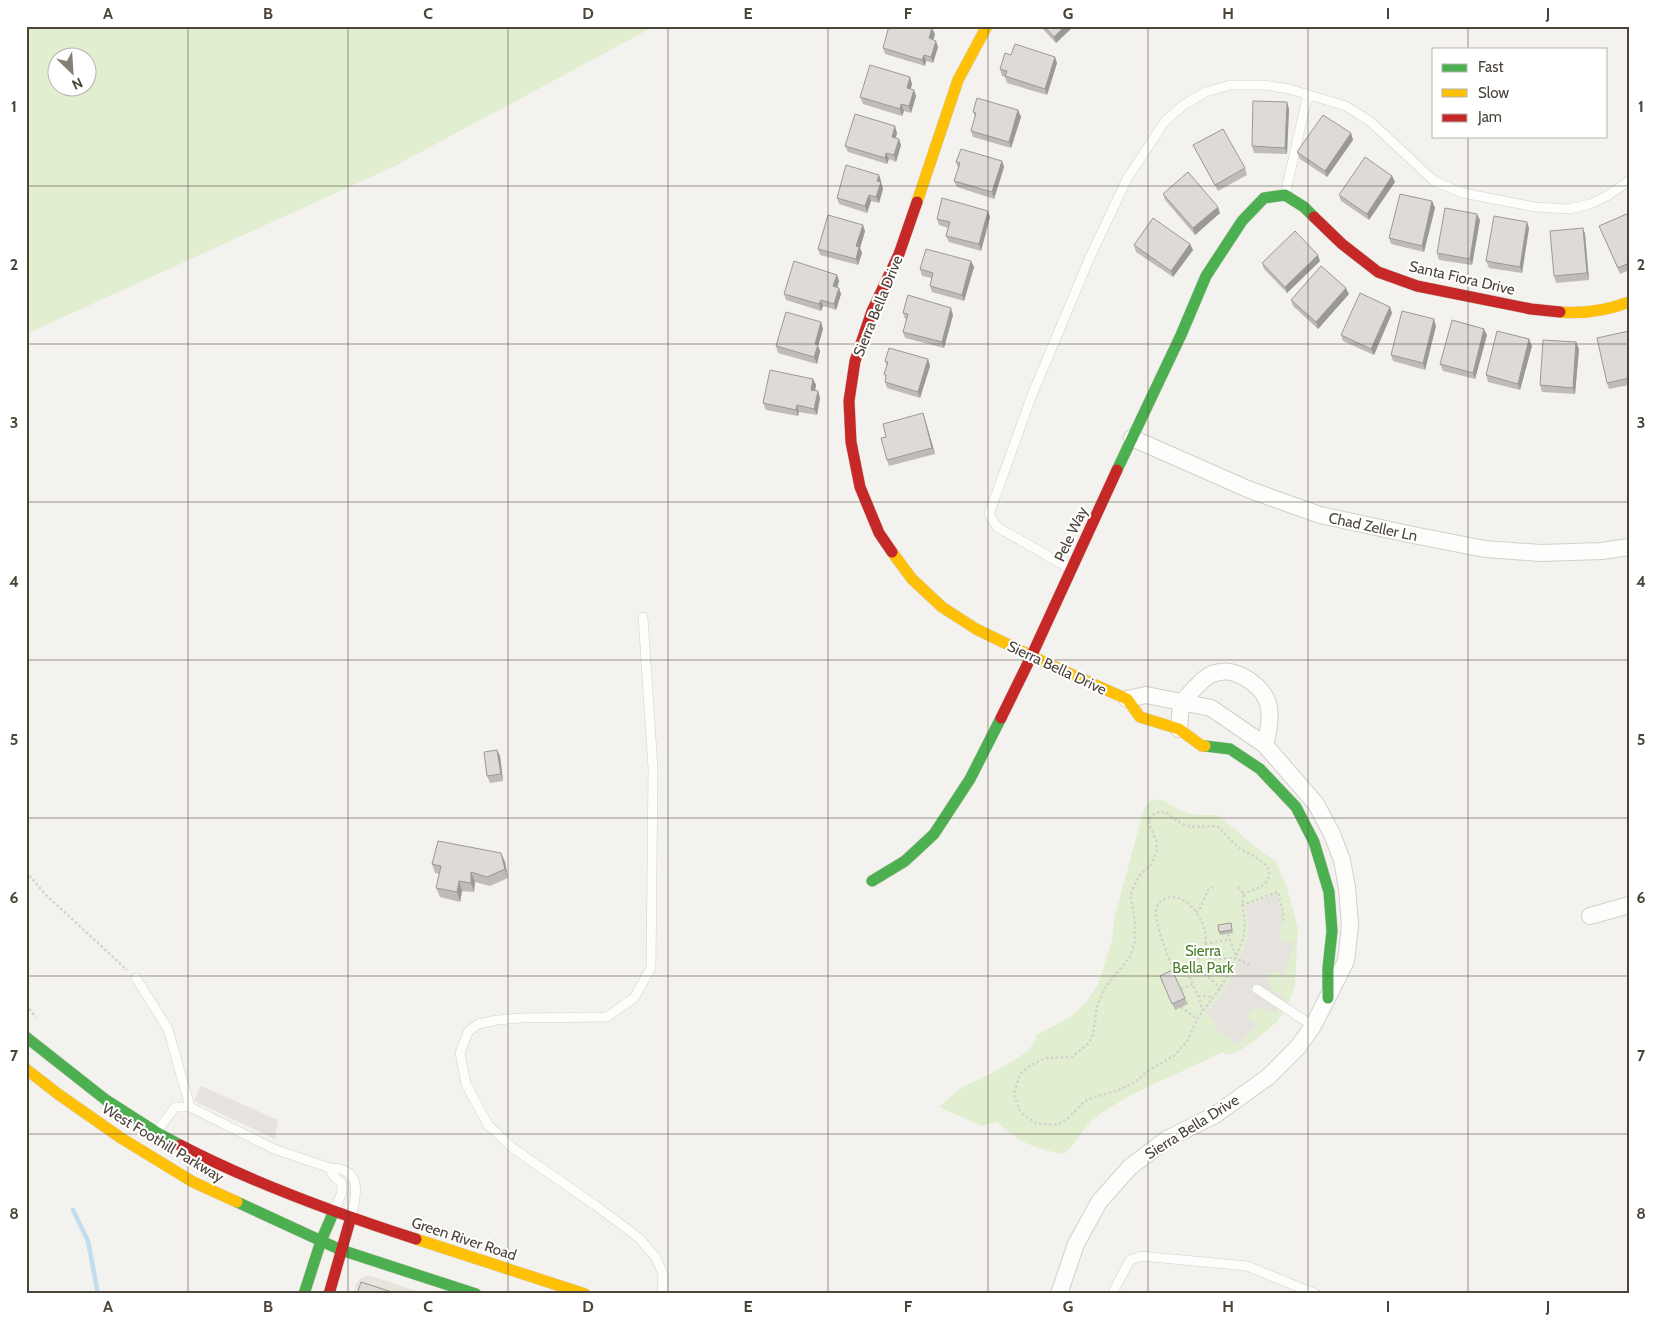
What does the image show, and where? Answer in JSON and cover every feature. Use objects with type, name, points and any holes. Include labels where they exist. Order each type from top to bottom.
[{"type":"street","name":"Sierra Bella Drive","points":[[987,26],[958,80],[899,254],[872,312],[855,361],[849,401],[851,442],[860,487],[879,533],[912,579],[942,607],[976,630],[1127,699],[1140,717],[1179,729],[1202,746],[1230,749],[1260,769],[1296,807],[1314,842],[1329,892],[1332,931],[1328,968],[1328,998]]},
{"type":"street","name":"Pele Way","points":[[872,881],[905,861],[934,834],[970,779],[1031,656],[1181,335],[1206,276],[1242,220],[1264,198],[1285,195]]},
{"type":"street","name":"Santa Fiora Drive","points":[[1285,195],[1304,207],[1319,224],[1378,272],[1417,286],[1531,309],[1570,313],[1612,308],[1629,302]]},
{"type":"street","name":"Chad Zeller Ln","points":[[1132,438],[1250,490],[1320,515],[1485,549],[1541,553],[1602,551],[1629,547]]},
{"type":"street","points":[[1179,729],[1181,703],[1210,674],[1230,670],[1252,681],[1260,688],[1267,701],[1270,723],[1265,746]]},
{"type":"street","name":"Sierra Bella Drive","points":[[1059,1294],[1076,1244],[1100,1202],[1130,1166],[1167,1139],[1215,1115],[1268,1077],[1298,1047],[1314,1026],[1346,961],[1350,924],[1342,860],[1332,834],[1316,804],[1265,746],[1211,708],[1146,695],[1127,699]]},
{"type":"street","points":[[1590,916],[1629,905]]},
{"type":"street","name":"West Foothill Parkway","points":[[26,1037],[106,1100],[156,1132],[218,1165],[334,1211]]},
{"type":"street","name":"West Foothill Parkway","points":[[26,1069],[121,1138],[193,1182],[320,1241]]},
{"type":"street","points":[[304,1294],[320,1241],[334,1211]]},
{"type":"street","name":"Green River Road","points":[[334,1211],[585,1294]]},
{"type":"street","points":[[329,1294],[351,1218]]},
{"type":"street","points":[[320,1241],[341,1250],[476,1294]]},
{"type":"lane","points":[[1071,570],[997,527],[989,514],[1032,395],[1090,257],[1127,179],[1165,121],[1185,104],[1206,92],[1230,85],[1264,85],[1308,94],[1346,106],[1372,122],[1434,181],[1463,193],[1536,207],[1569,208],[1590,204],[1607,196],[1629,180]]},
{"type":"lane","points":[[1285,195],[1308,94]]},
{"type":"lane","points":[[643,617],[653,768],[651,968],[634,998],[607,1017],[521,1018],[478,1024],[468,1032],[460,1053],[466,1084],[488,1125],[514,1149],[639,1238],[656,1258],[662,1274],[662,1294]]},
{"type":"lane","points":[[136,978],[168,1029],[190,1107]]},
{"type":"lane","points":[[1257,989],[1314,1026]]},
{"type":"lane","points":[[156,1132],[175,1107],[190,1107],[274,1149],[330,1168],[343,1170],[354,1180],[356,1189],[351,1218]]},
{"type":"lane","points":[[330,1168],[332,1174],[342,1184],[342,1192],[334,1211]]},
{"type":"lane","points":[[1112,1294],[1130,1260],[1141,1256],[1246,1266],[1316,1294]]},
{"type":"path","points":[[1166,812],[1184,825],[1192,828],[1217,826],[1239,848],[1263,861],[1269,876],[1267,881],[1257,889],[1250,890],[1244,894],[1242,906],[1245,924],[1243,939],[1230,972],[1214,998],[1197,1019],[1188,1040],[1176,1055],[1127,1086],[1084,1102],[1061,1123],[1053,1126],[1036,1123],[1024,1115],[1019,1109],[1014,1094],[1020,1074],[1033,1064],[1046,1058],[1072,1057],[1089,1043],[1093,1034],[1097,1006],[1104,989],[1130,957],[1136,941],[1131,898],[1132,890],[1139,876],[1151,865],[1157,850],[1156,840],[1149,825],[1149,819],[1155,813],[1166,812]]},
{"type":"path","points":[[26,872],[46,895],[136,978]]},
{"type":"path","points":[[1196,912],[1199,911],[1208,890],[1213,887]]},
{"type":"path","points":[[1238,887],[1244,894]]},
{"type":"path","points":[[1242,906],[1278,892],[1284,922]]},
{"type":"path","points":[[1172,975],[1174,970],[1168,957],[1156,914],[1157,906],[1161,900],[1170,897],[1186,902],[1196,912],[1206,933],[1206,944],[1203,954],[1194,963],[1185,968],[1174,970]]},
{"type":"path","points":[[1228,934],[1235,957]]},
{"type":"path","points":[[1206,944],[1230,939]]},
{"type":"path","points":[[1203,954],[1212,959],[1235,957],[1251,966]]},
{"type":"path","points":[[1194,963],[1220,988]]},
{"type":"path","points":[[1185,968],[1203,1011]]},
{"type":"path","points":[[1181,989],[1193,984]]},
{"type":"path","points":[[1198,996],[1214,998]]},
{"type":"path","points":[[26,1005],[36,1017]]},
{"type":"path","points":[[1181,1007],[1197,1019]]},
{"type":"shaded area","points":[[1277,894],[1282,919],[1280,940],[1294,943],[1284,975],[1271,971],[1268,980],[1272,990],[1285,997],[1276,1014],[1263,1008],[1252,1009],[1246,1016],[1256,1025],[1237,1046],[1229,1037],[1226,1038],[1213,1026],[1215,1023],[1206,1013],[1225,989],[1242,954],[1248,933],[1245,906]]},
{"type":"shaded area","points":[[201,1086],[278,1120],[275,1139],[194,1101]]},
{"type":"shaded area","points":[[365,1276],[371,1276],[426,1294],[353,1294],[356,1284]]},
{"type":"green space","points":[[26,26],[655,26],[395,166],[26,334]]},
{"type":"green space","name":"Sierra Bella Park","points":[[1160,799],[1182,811],[1196,815],[1218,815],[1276,862],[1287,888],[1298,928],[1295,985],[1291,997],[1278,1021],[1238,1052],[1229,1055],[1222,1052],[1109,1108],[1090,1123],[1064,1154],[1028,1144],[1012,1135],[997,1122],[982,1126],[939,1107],[960,1089],[1013,1061],[1030,1048],[1035,1041],[1036,1035],[1071,1017],[1087,1001],[1098,985],[1112,940],[1115,915],[1144,809],[1150,801]]},
{"type":"building","points":[[889,26],[927,26],[932,28],[929,38],[936,41],[931,57],[924,55],[922,60],[883,48]]},
{"type":"building","points":[[1044,26],[1065,26],[1054,37]]},
{"type":"building","points":[[1015,44],[1055,57],[1045,89],[1005,76],[1007,71],[1000,69],[1005,53],[1011,55]]},
{"type":"building","points":[[870,65],[910,77],[907,88],[914,90],[909,106],[901,104],[900,109],[860,97]]},
{"type":"building","points":[[977,98],[1018,110],[1009,142],[971,131],[976,113],[973,112]]},
{"type":"building","points":[[1253,101],[1287,102],[1285,148],[1252,146]]},
{"type":"building","points":[[855,114],[895,126],[892,137],[899,139],[894,155],[886,153],[885,158],[845,146]]},
{"type":"building","points":[[1323,115],[1351,133],[1325,171],[1297,152]]},
{"type":"building","points":[[1223,129],[1245,168],[1215,185],[1193,145]]},
{"type":"building","points":[[961,149],[1002,161],[992,192],[954,181],[960,163],[956,162]]},
{"type":"building","points":[[1365,157],[1392,176],[1367,214],[1339,195]]},
{"type":"building","points":[[846,165],[879,175],[877,181],[881,182],[876,197],[869,195],[865,206],[837,198]]},
{"type":"building","points":[[1188,172],[1218,207],[1193,228],[1163,194]]},
{"type":"building","points":[[1400,194],[1432,201],[1422,246],[1389,238]]},
{"type":"building","points":[[942,198],[988,211],[979,244],[946,236],[950,222],[937,219]]},
{"type":"building","points":[[1445,208],[1477,214],[1470,259],[1437,253]]},
{"type":"building","points":[[1629,213],[1629,263],[1618,268],[1599,226]]},
{"type":"building","points":[[828,215],[863,225],[856,246],[859,247],[856,259],[818,249]]},
{"type":"building","points":[[1494,216],[1527,222],[1520,267],[1486,261]]},
{"type":"building","points":[[1153,218],[1190,244],[1171,271],[1134,245]]},
{"type":"building","points":[[1583,228],[1587,273],[1554,276],[1550,231]]},
{"type":"building","points":[[1295,231],[1318,255],[1285,287],[1262,263]]},
{"type":"building","points":[[926,249],[971,261],[962,295],[930,286],[933,273],[920,269]]},
{"type":"building","points":[[794,261],[837,275],[833,286],[839,288],[834,304],[821,300],[819,304],[784,294]]},
{"type":"building","points":[[1321,266],[1346,288],[1316,322],[1291,300]]},
{"type":"building","points":[[1360,293],[1390,307],[1371,349],[1341,335]]},
{"type":"building","points":[[908,295],[951,308],[942,342],[903,332],[908,314],[903,313]]},
{"type":"building","points":[[1402,311],[1434,319],[1423,363],[1391,355]]},
{"type":"building","points":[[786,312],[821,322],[815,344],[818,345],[814,357],[776,346]]},
{"type":"building","points":[[1452,320],[1484,329],[1473,373],[1440,364]]},
{"type":"building","points":[[1497,331],[1529,339],[1518,384],[1486,375]]},
{"type":"building","points":[[1629,331],[1629,378],[1607,383],[1597,338]]},
{"type":"building","points":[[1543,340],[1576,342],[1573,388],[1540,385]]},
{"type":"building","points":[[889,348],[928,359],[918,392],[885,382],[886,375],[884,374],[888,362],[885,361]]},
{"type":"building","points":[[770,370],[813,379],[811,390],[818,391],[814,409],[797,405],[796,410],[763,403]]},
{"type":"building","points":[[923,413],[932,448],[887,460],[881,438],[886,437],[883,424]]},
{"type":"building","points":[[497,750],[501,774],[487,776],[484,752]]},
{"type":"building","points":[[438,841],[501,853],[505,869],[487,877],[471,872],[471,883],[459,881],[457,892],[436,888],[441,866],[432,864]]},
{"type":"building","points":[[1231,923],[1232,930],[1219,932],[1218,925]]},
{"type":"building","points":[[1172,970],[1185,998],[1172,1004],[1160,976]]},
{"type":"building","points":[[361,1282],[398,1294],[357,1294]]},
{"type":"waterway","points":[[73,1210],[88,1241],[98,1294]]},
{"type":"traffic: fast","points":[[1117,470],[1181,335],[1206,276],[1242,221],[1264,198],[1285,195],[1304,207],[1314,217]]},
{"type":"traffic: fast","points":[[872,881],[905,861],[934,834],[970,779],[1001,718]]},
{"type":"traffic: fast","points":[[1205,746],[1230,749],[1260,769],[1296,807],[1314,842],[1329,892],[1332,931],[1328,968],[1328,998]]},
{"type":"traffic: fast","points":[[26,1037],[106,1100],[180,1145]]},
{"type":"traffic: fast","points":[[237,1202],[341,1250],[476,1294]]},
{"type":"traffic: fast","points":[[304,1294],[321,1241],[334,1211]]},
{"type":"traffic: slow","points":[[917,202],[958,80],[987,26]]},
{"type":"traffic: slow","points":[[1560,312],[1595,311],[1629,302]]},
{"type":"traffic: slow","points":[[892,552],[912,579],[942,607],[976,629],[1127,699],[1140,717],[1179,729],[1202,746],[1205,746]]},
{"type":"traffic: slow","points":[[26,1069],[121,1138],[193,1182],[237,1202]]},
{"type":"traffic: slow","points":[[416,1239],[585,1294]]},
{"type":"traffic: jam","points":[[892,552],[879,533],[860,487],[851,442],[849,401],[855,361],[872,311],[899,254],[917,202]]},
{"type":"traffic: jam","points":[[1314,217],[1342,244],[1378,272],[1417,286],[1531,309],[1560,312]]},
{"type":"traffic: jam","points":[[1001,718],[1117,470]]},
{"type":"traffic: jam","points":[[180,1145],[296,1197],[416,1239]]},
{"type":"traffic: jam","points":[[329,1294],[351,1217]]}]
